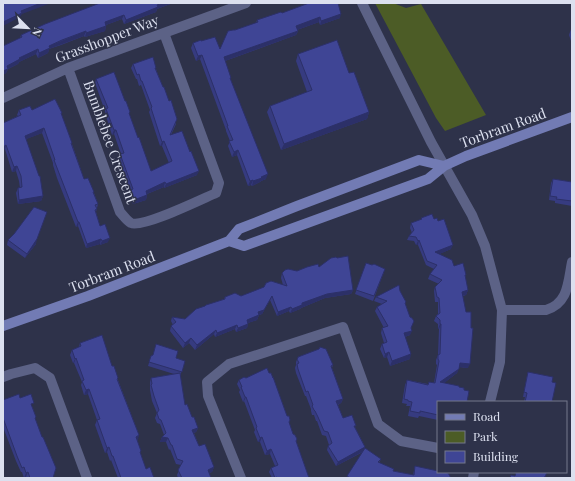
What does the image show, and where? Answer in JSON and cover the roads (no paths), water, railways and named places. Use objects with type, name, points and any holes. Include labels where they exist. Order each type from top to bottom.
[{"type":"main road","name":"Torbram Road","points":[[229,241],[244,246],[428,179],[444,166],[466,156],[572,117]]},
{"type":"main road","name":"Torbram Road","points":[[3,326],[88,296],[229,241],[239,229],[419,160],[444,166]]},
{"type":"street","name":"Grasshopper Way","points":[[3,98],[68,68],[246,3]]},
{"type":"street","points":[[362,3],[430,142],[472,215],[485,246],[502,310],[500,362],[490,401]]},
{"type":"street","name":"Bumblebee Crescent","points":[[68,68],[120,212],[129,223],[136,224],[161,217],[216,193],[219,183],[164,33]]},
{"type":"street","points":[[502,310],[546,310],[552,308],[559,303],[566,293],[572,262]]},
{"type":"street","points":[[241,478],[208,396],[207,382],[229,364],[343,327],[378,424],[401,441],[437,448]]},
{"type":"street","points":[[3,377],[35,368],[50,378],[87,478]]}]
